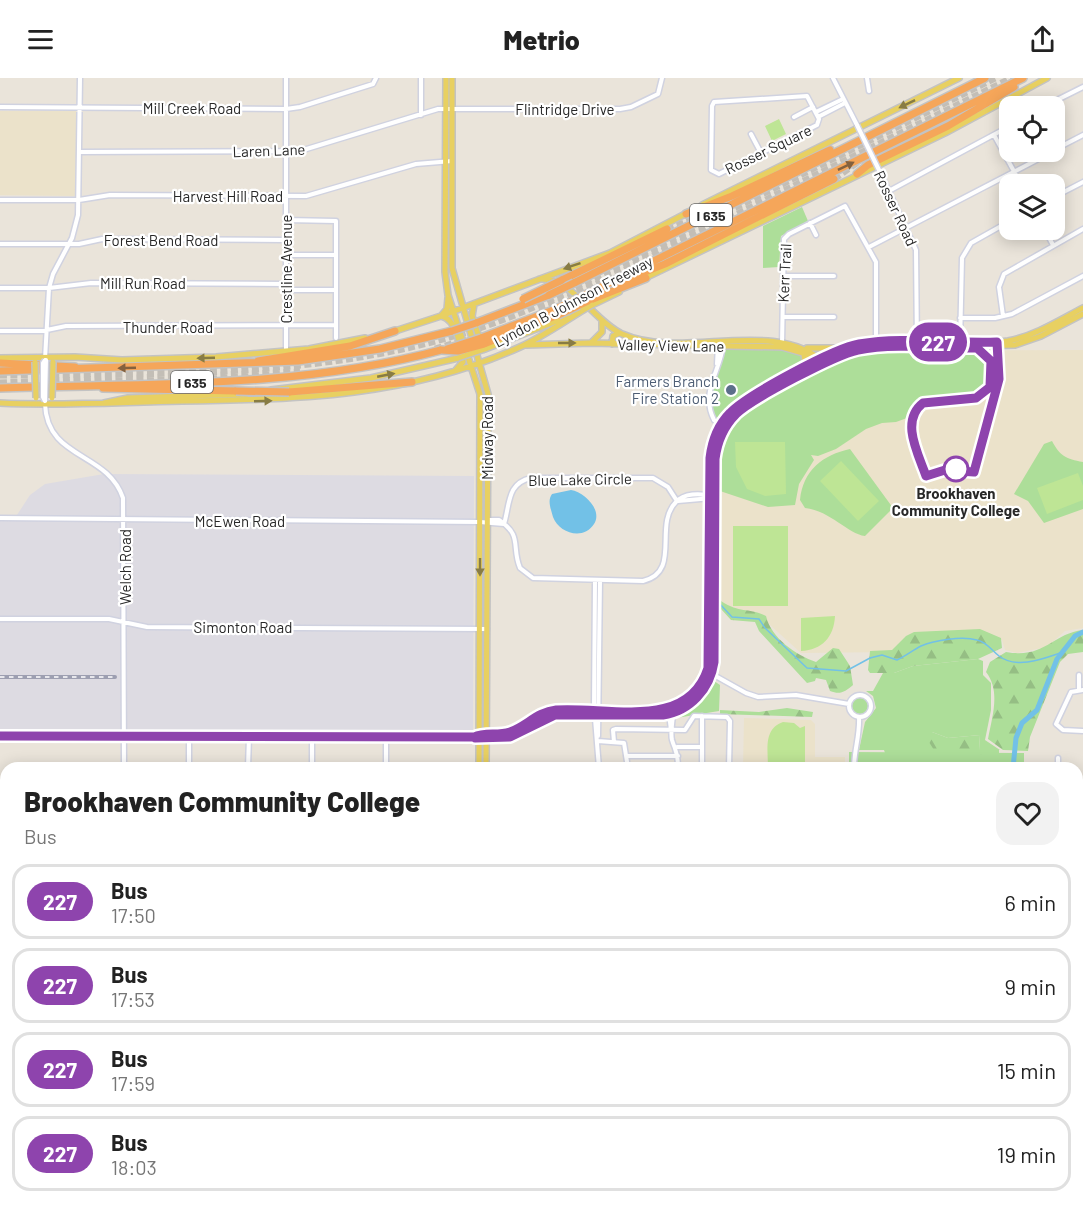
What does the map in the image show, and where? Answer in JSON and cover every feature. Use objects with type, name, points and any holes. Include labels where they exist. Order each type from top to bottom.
[{"type":"highway","points":[[964,88],[978,78]]},
{"type":"highway","name":"Lyndon B Johnson Freeway","points":[[0,370],[87,370],[249,364],[354,354],[436,335],[476,323],[549,295],[985,78]]},
{"type":"highway","points":[[857,174],[868,165],[967,115],[1025,78]]},
{"type":"highway","name":"Lyndon B Johnson Freeway","points":[[0,388],[308,376],[392,363],[441,351],[484,344],[557,312],[586,304],[609,283],[1025,78]]},
{"type":"highway","points":[[686,214],[732,196],[826,151],[847,146]]},
{"type":"highway","points":[[609,283],[624,281],[665,264],[834,179]]},
{"type":"highway","points":[[489,318],[667,229]]},
{"type":"highway","points":[[586,304],[646,278]]},
{"type":"highway","points":[[249,364],[260,359],[350,346],[395,331]]},
{"type":"highway","points":[[0,363],[66,365],[87,370]]},
{"type":"highway","points":[[94,386],[112,390],[289,392],[412,382]]},
{"type":"main road","name":"Midway Road","points":[[446,78],[449,108]]},
{"type":"main road","name":"Midway Road","points":[[452,78],[444,204],[456,289],[464,308],[488,394],[487,629],[480,762]]},
{"type":"main road","name":"Lyndon B Johnson Freeway","points":[[0,358],[33,360],[66,357],[138,360],[286,352],[395,331],[454,312],[610,253],[959,78]]},
{"type":"main road","name":"Lyndon B Johnson Freeway","points":[[646,278],[945,133],[1047,78]]},
{"type":"main road","name":"Midway Road","points":[[448,161],[451,204],[445,275],[448,292],[480,394],[481,737],[485,762]]},
{"type":"main road","points":[[444,204],[451,204]]},
{"type":"main road","points":[[445,275],[456,289]]},
{"type":"main road","name":"Lyndon B Johnson Freeway","points":[[0,403],[63,405],[325,397],[400,386],[455,372],[496,357],[523,345],[586,304],[556,280],[536,280]]},
{"type":"main road","points":[[448,292],[447,306],[441,316],[452,322],[462,355],[463,362],[455,372]]},
{"type":"main road","points":[[459,297],[474,304],[472,316],[484,353],[489,357],[496,357]]},
{"type":"main road","points":[[99,404],[117,399],[236,395],[357,381],[458,358],[484,344],[586,304]]},
{"type":"main road","name":"Valley View Lane","points":[[586,304],[620,333],[654,344]]},
{"type":"main road","points":[[960,345],[977,348],[1023,343],[1075,315],[1083,308]]},
{"type":"main road","points":[[806,367],[802,350],[876,345],[960,345],[997,342],[1019,338],[1075,315],[1083,314]]},
{"type":"main road","points":[[590,343],[602,332],[602,320]]},
{"type":"main road","points":[[612,344],[613,336],[620,333]]},
{"type":"main road","name":"Valley View Lane","points":[[523,345],[590,343],[782,345],[802,350],[820,362]]},
{"type":"main road","points":[[820,362],[876,345]]},
{"type":"main road","points":[[820,362],[847,347]]},
{"type":"main road","points":[[977,348],[991,361]]},
{"type":"main road","points":[[63,405],[52,398],[53,362],[66,357]]},
{"type":"main road","points":[[21,404],[36,398],[33,360]]},
{"type":"main road","points":[[480,415],[488,415]]},
{"type":"main road","points":[[480,469],[488,469]]},
{"type":"street","name":"Welch Road","points":[[80,78],[80,200],[77,222],[49,288],[45,403],[48,422],[60,442],[101,467],[114,479],[123,498],[125,519],[124,762]]},
{"type":"street","name":"Crestline Avenue","points":[[286,78],[286,352]]},
{"type":"street","name":"Mill Creek Road","points":[[0,107],[300,107],[373,84],[376,78]]},
{"type":"street","points":[[421,78],[421,115]]},
{"type":"street","name":"Flintridge Drive","points":[[449,108],[625,109],[658,94],[662,78]]},
{"type":"street","name":"Rosser Road","points":[[833,78],[879,170],[917,255],[917,345]]},
{"type":"street","points":[[867,78],[869,91]]},
{"type":"street","points":[[1065,96],[1083,87]]},
{"type":"street","name":"Rosser Square","points":[[806,96],[813,107],[817,115],[817,125],[719,174],[714,173],[711,168],[713,104],[806,96]]},
{"type":"street","name":"Rosser Square","points":[[817,115],[844,101]]},
{"type":"street","points":[[794,117],[813,107]]},
{"type":"street","name":"Laren Lane","points":[[80,152],[306,150],[449,108]]},
{"type":"street","points":[[887,192],[999,132]]},
{"type":"street","points":[[751,134],[761,153]]},
{"type":"street","points":[[994,135],[1014,172]]},
{"type":"street","points":[[1065,145],[1083,135]]},
{"type":"street","name":"Harvest Hill Road","points":[[0,200],[80,200],[110,195],[311,195],[416,164],[448,161]]},
{"type":"street","points":[[869,247],[1033,162]]},
{"type":"street","points":[[1065,191],[1083,182]]},
{"type":"street","name":"Kerr Trail","points":[[782,345],[784,239],[810,223],[846,206],[869,247],[876,266],[876,345]]},
{"type":"street","points":[[286,220],[336,220],[336,338]]},
{"type":"street","points":[[810,223],[816,235]]},
{"type":"street","points":[[960,345],[959,272],[964,252],[977,238],[999,227]]},
{"type":"street","points":[[1003,316],[999,288],[1004,274],[1083,229]]},
{"type":"street","name":"Forest Bend Road","points":[[0,244],[69,244],[102,239],[286,240]]},
{"type":"street","points":[[1050,240],[1053,245]]},
{"type":"street","points":[[286,255],[336,255]]},
{"type":"street","points":[[783,276],[834,276]]},
{"type":"street","points":[[960,318],[1003,316],[1019,311],[1083,276]]},
{"type":"street","name":"Mill Run Road","points":[[0,288],[49,288],[91,283],[286,284]]},
{"type":"street","points":[[286,290],[336,290]]},
{"type":"street","points":[[783,317],[834,317]]},
{"type":"street","name":"Thunder Road","points":[[0,331],[46,330],[66,326],[336,325]]},
{"type":"street","points":[[720,344],[711,384],[710,405],[712,417],[726,428]]},
{"type":"street","points":[[0,736],[510,737],[554,713],[671,713],[687,706],[712,674],[714,657],[711,451],[721,425],[740,405],[806,367],[820,362]]},
{"type":"street","points":[[671,713],[701,689],[709,661],[712,497],[716,453],[726,428],[744,408],[820,362]]},
{"type":"street","name":"Blue Lake Circle","points":[[504,524],[512,489],[520,481],[531,478],[653,478],[666,485],[677,501]]},
{"type":"street","points":[[504,524],[516,537],[518,564],[529,577],[540,580],[643,581],[659,573],[665,560],[666,514],[677,501],[712,497]]},
{"type":"street","name":"McEwen Road","points":[[0,518],[504,524]]},
{"type":"street","points":[[597,580],[599,762]]},
{"type":"street","name":"Simonton Road","points":[[0,619],[100,619],[147,627],[487,629]]},
{"type":"street","points":[[712,674],[752,696],[796,695],[849,704]]},
{"type":"street","points":[[1079,675],[1081,690],[1071,692],[1056,724],[1063,730],[1083,731]]},
{"type":"street","points":[[859,695],[869,700],[870,711],[860,717],[852,714],[849,704],[852,698],[859,695]]},
{"type":"street","points":[[597,713],[662,710],[685,701]]},
{"type":"street","points":[[671,713],[672,739],[677,747],[678,762]]},
{"type":"street","points":[[702,716],[702,762]]},
{"type":"street","points":[[614,742],[614,730],[616,729],[672,731],[688,729],[692,718],[727,717],[729,762]]},
{"type":"street","points":[[854,762],[854,745],[859,732],[860,717]]},
{"type":"street","points":[[189,736],[189,762]]},
{"type":"street","points":[[248,762],[249,736]]},
{"type":"street","points":[[312,736],[312,762]]},
{"type":"street","points":[[386,736],[386,762]]},
{"type":"street","points":[[598,739],[624,743],[627,762]]},
{"type":"street","points":[[677,747],[702,747]]},
{"type":"street","points":[[626,756],[678,756]]},
{"type":"shaded area","points":[[0,111],[76,111],[76,196],[0,195]]},
{"type":"shaded area","name":"Brookhaven Community College","points":[[1083,350],[1083,628],[1065,631],[1047,647],[1017,653],[1005,650],[1002,640],[981,631],[893,652],[801,653],[758,614],[736,613],[719,600],[718,457],[841,358],[874,351]]},
{"type":"shaded area","points":[[104,474],[474,476],[473,731],[0,732],[0,515],[17,515],[30,495],[45,484]]},
{"type":"shaded area","points":[[744,718],[811,720],[815,724],[815,757],[845,757],[845,762],[743,762]]},
{"type":"green space","points":[[779,119],[786,134],[772,141],[765,126]]},
{"type":"green space","points":[[802,207],[808,221],[781,236],[779,267],[763,268],[763,226]]},
{"type":"green space","points":[[724,348],[786,349],[803,357],[803,365],[727,410],[720,419],[717,419],[711,401],[713,384]]},
{"type":"green space","points":[[878,351],[977,351],[986,355],[988,365],[987,380],[980,393],[956,399],[934,398],[922,401],[907,418],[866,429],[836,449],[818,456],[811,455],[814,460],[799,484],[795,505],[768,507],[717,490],[721,447],[734,421],[745,411],[828,363],[849,355]]},
{"type":"green space","points":[[1052,441],[1064,456],[1083,462],[1083,509],[1044,523],[1028,501],[1014,494],[1044,444]]},
{"type":"green space","points":[[735,442],[785,442],[786,494],[765,496],[747,489],[736,467]]},
{"type":"green space","points":[[850,449],[893,508],[865,536],[852,531],[823,513],[805,508],[800,500],[805,480],[810,472],[831,455]]},
{"type":"green space","points":[[841,461],[879,501],[858,521],[820,481]]},
{"type":"green space","points":[[1078,473],[1083,486],[1083,500],[1047,514],[1037,488]]},
{"type":"green space","points":[[733,526],[788,526],[788,606],[733,606]]},
{"type":"green space","points":[[721,601],[734,608],[766,616],[773,631],[785,645],[808,659],[816,662],[833,648],[839,649],[850,666],[853,685],[837,693],[830,691],[826,680],[816,678],[815,681],[807,683],[759,631],[755,622],[731,620],[721,609]]},
{"type":"green space","points":[[835,616],[832,630],[825,641],[815,648],[801,651],[801,618]]},
{"type":"green space","points":[[980,629],[1001,638],[1002,648],[978,659],[913,666],[894,673],[870,673],[868,670],[870,651],[892,650],[906,636],[914,632]]},
{"type":"green space","points":[[1083,630],[1083,652],[1068,654],[1060,662],[1030,737],[1028,751],[1003,750],[988,739],[994,704],[991,679],[986,672],[990,662],[1006,652],[1030,652],[1072,632]]},
{"type":"green space","points":[[978,659],[983,661],[983,675],[991,683],[991,710],[985,740],[1000,750],[979,750],[980,735],[948,738],[932,732],[935,750],[859,750],[865,722],[876,708],[873,696],[866,691],[873,691],[883,673],[894,673],[913,666]]},
{"type":"green space","points":[[714,681],[720,685],[719,711],[676,718],[679,713],[701,699]]},
{"type":"green space","points":[[860,697],[866,700],[869,706],[866,712],[860,715],[854,712],[851,706],[854,700]]},
{"type":"green space","points":[[787,708],[813,712],[812,717],[720,714],[720,710],[759,712]]},
{"type":"green space","points":[[783,722],[794,723],[800,728],[805,726],[805,762],[768,762],[769,735],[777,725]]},
{"type":"green space","points":[[932,732],[948,738],[980,735],[979,750],[999,750],[999,755],[885,753],[884,750],[934,750],[927,739]]},
{"type":"green space","points":[[849,752],[1024,753],[1024,762],[849,762]]},
{"type":"water","points":[[571,490],[591,502],[596,513],[594,524],[584,532],[566,531],[556,523],[553,517],[550,502],[552,494]]},
{"type":"waterway","points":[[719,603],[732,617],[759,619],[765,628],[807,668],[846,671],[870,658],[882,655],[897,660],[927,644],[956,639],[981,641],[999,656],[1014,662],[1031,661],[1063,652]]},
{"type":"waterway","points":[[1014,762],[1016,738],[1022,723],[1037,710],[1057,659],[1075,636],[1083,632]]},
{"type":"tunnel","points":[[0,375],[211,372],[281,367],[350,359],[419,345],[486,326],[551,299],[995,78]]},
{"type":"tunnel","points":[[540,312],[1012,78]]},
{"type":"tunnel","points":[[834,179],[859,161]]},
{"type":"tunnel","points":[[667,229],[707,215]]},
{"type":"tunnel","points":[[435,349],[459,342]]},
{"type":"tunnel","points":[[0,383],[300,372]]},
{"type":"railway","points":[[0,677],[115,677]]},
{"type":"bus line","name":"227","points":[[0,736],[474,737],[508,732],[537,716],[554,710],[662,710],[673,707],[696,692],[708,668],[710,458],[712,447],[725,418],[745,401],[826,356],[860,343],[997,342],[999,379],[974,472],[956,469],[926,476],[913,436],[911,420],[918,407],[930,400],[952,401],[976,398],[990,387],[991,361],[983,351],[977,348],[856,350],[825,363],[753,402],[730,421],[720,439],[715,459],[714,662],[708,684],[693,702],[677,711],[663,715],[555,715],[546,717],[510,737],[475,738]]},
{"type":"place","name":"Farmers Branch Fire Station 2","points":[[731,390]]},
{"type":"place","name":"Brookhaven Community College","points":[[956,469]]}]
